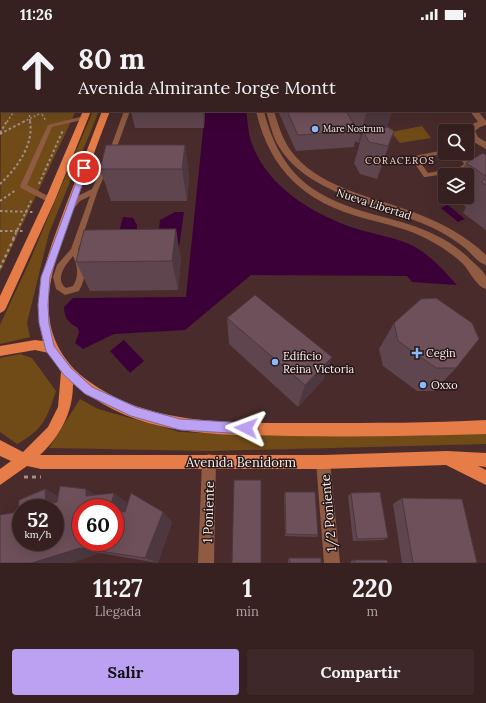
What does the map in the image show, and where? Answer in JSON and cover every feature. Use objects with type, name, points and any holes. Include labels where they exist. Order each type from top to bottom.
[{"type":"main road","points":[[106,112],[46,277],[43,305],[44,323],[50,348],[68,372],[88,390],[134,412],[180,424],[259,429],[394,431],[486,427]]},
{"type":"main road","points":[[0,308],[50,200],[85,115]]},
{"type":"main road","points":[[0,351],[35,345],[50,348]]},
{"type":"main road","points":[[0,478],[26,459],[52,430],[63,412],[66,399],[68,372]]},
{"type":"main road","name":"Avenida Benidorm","points":[[0,447],[6,453],[26,459],[58,462],[323,462],[447,458],[486,460]]},
{"type":"main road","points":[[447,458],[486,478]]},
{"type":"street","name":"Nueva Libertad","points":[[260,112],[264,131],[276,156],[290,175],[307,189],[344,209],[413,229],[436,240],[461,257],[486,285]]},
{"type":"street","name":"Nueva Libertad","points":[[270,112],[275,131],[280,142],[291,156],[321,181],[353,196],[434,223],[468,244],[486,261]]},
{"type":"street","points":[[474,127],[484,123],[475,112]]},
{"type":"street","points":[[474,141],[486,146]]},
{"type":"street","name":"1 Poniente","points":[[206,563],[209,461]]},
{"type":"street","name":"1/2 Poniente","points":[[323,462],[332,563]]},
{"type":"lane","points":[[183,28],[198,28]]},
{"type":"lane","points":[[74,250],[80,259],[82,270],[80,283],[76,289],[65,292],[59,287],[57,277],[62,265],[74,250],[95,190],[116,144],[127,112]]},
{"type":"lane","points":[[50,200],[23,186],[50,126],[85,115]]},
{"type":"lane","points":[[438,153],[414,158],[426,175],[462,169],[468,165],[465,160]]},
{"type":"lane","points":[[69,211],[78,199],[95,190]]},
{"type":"path","points":[[0,134],[13,112]]},
{"type":"path","points":[[0,184],[18,164],[26,146],[31,133],[28,119],[29,112]]},
{"type":"path","points":[[0,134],[43,112]]},
{"type":"path","points":[[0,201],[23,186]]},
{"type":"path","points":[[0,211],[33,212]]},
{"type":"path","points":[[0,231],[24,231]]},
{"type":"shaded area","points":[[1,112],[76,112],[0,272]]},
{"type":"shaded area","points":[[93,112],[99,112],[49,233],[27,323],[30,337],[0,344],[0,325],[28,265]]},
{"type":"shaded area","points":[[205,112],[246,112],[252,144],[259,159],[278,184],[291,195],[318,213],[333,220],[348,226],[409,244],[423,252],[435,262],[457,285],[412,282],[407,276],[251,275],[185,330],[114,334],[83,349],[75,343],[79,333],[78,328],[68,320],[64,311],[64,307],[73,298],[186,297]]},
{"type":"shaded area","points":[[422,126],[431,138],[400,143],[391,132]]},
{"type":"shaded area","points":[[447,205],[465,219],[458,222],[441,208]]},
{"type":"shaded area","points":[[175,212],[184,212],[179,247],[167,243],[159,230],[160,220]]},
{"type":"shaded area","points":[[123,217],[133,218],[137,225],[137,233],[116,242]]},
{"type":"shaded area","points":[[124,340],[144,361],[130,373],[110,351]]},
{"type":"shaded area","points":[[20,354],[32,358],[56,391],[50,409],[43,422],[33,434],[17,444],[0,432],[0,358]]},
{"type":"shaded area","points":[[80,399],[98,409],[180,432],[225,434],[416,436],[486,432],[486,444],[210,451],[49,448]]},
{"type":"building","points":[[287,112],[347,112],[358,131],[298,135]]},
{"type":"building","points":[[388,127],[394,131],[388,146],[369,142],[363,131]]},
{"type":"building","points":[[106,145],[185,145],[182,169],[100,169]]},
{"type":"building","points":[[483,153],[486,155],[486,176],[466,163],[474,160],[474,158]]},
{"type":"building","points":[[486,178],[486,185],[481,182]]},
{"type":"building","points":[[176,229],[172,261],[76,262],[84,230]]},
{"type":"building","points":[[255,295],[332,357],[305,385],[227,318]]},
{"type":"building","points":[[436,298],[472,323],[479,339],[456,368],[436,368],[398,341],[394,323],[421,299]]},
{"type":"building","points":[[234,480],[261,480],[261,563],[232,563]]},
{"type":"building","points":[[60,486],[86,489],[86,496],[114,493],[112,499],[72,499],[72,550],[32,563],[0,563],[0,515],[12,513],[12,551],[64,551],[64,499],[58,499]]},
{"type":"building","points":[[45,489],[46,499],[21,499]]},
{"type":"building","points":[[285,492],[315,492],[318,535],[286,534]]},
{"type":"building","points":[[380,492],[388,538],[357,539],[351,493]]},
{"type":"building","points":[[131,493],[163,512],[145,558],[100,551],[124,551],[124,512]]},
{"type":"building","points":[[402,498],[462,499],[477,563],[413,563]]},
{"type":"building","points":[[289,558],[321,558],[321,563],[290,563]]},
{"type":"building","points":[[355,560],[387,560],[388,563],[355,563]]},
{"type":"place","name":"Mare Nostrum","points":[[315,129]]},
{"type":"place","name":"Cegin","points":[[417,353]]},
{"type":"place","name":"Edificio Reina Victoria","points":[[275,362]]},
{"type":"place","name":"Oxxo","points":[[423,385]]},
{"type":"district","name":"CORACEROS","points":[[400,160]]},
{"type":"route","points":[[84,168],[46,277],[43,305],[44,323],[50,348],[68,372],[88,390],[134,412],[180,424],[246,428]]}]
